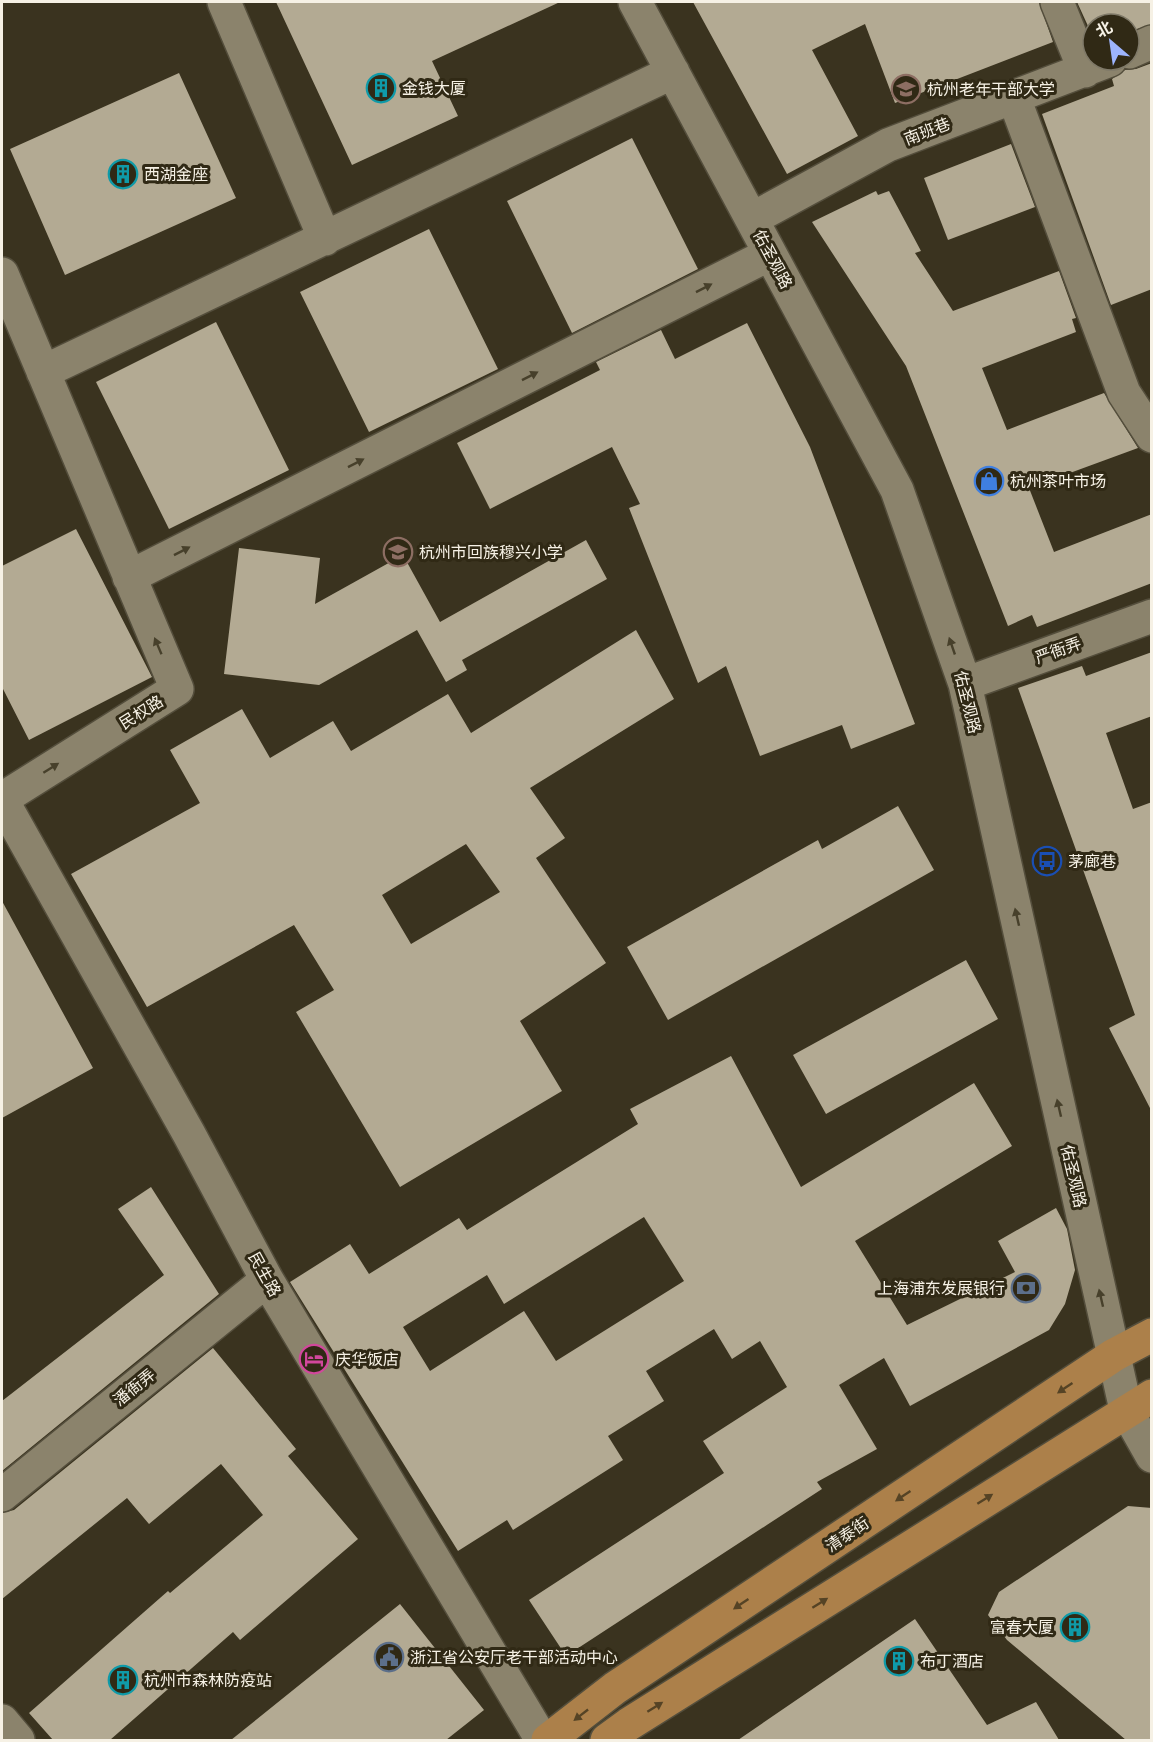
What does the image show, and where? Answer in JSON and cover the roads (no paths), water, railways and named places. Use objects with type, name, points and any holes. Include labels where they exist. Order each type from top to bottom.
[{"type":"main road","name":"清泰街","points":[[548,1740],[615,1688],[1114,1355],[1152,1335]]},
{"type":"main road","points":[[608,1740],[629,1724],[1139,1403]]},
{"type":"street","points":[[224,2],[325,239]]},
{"type":"street","name":"佑圣观路","points":[[635,2],[897,490],[965,684],[1114,1355],[1139,1403],[1152,1456]]},
{"type":"street","points":[[1057,2],[1081,40]]},
{"type":"street","name":"南班巷","points":[[752,219],[888,145],[1081,71]]},
{"type":"street","points":[[43,372],[673,72]]},
{"type":"street","points":[[1014,98],[1124,393],[1152,436]]},
{"type":"street","points":[[2,274],[129,577],[770,254]]},
{"type":"street","name":"民权路","points":[[2,800],[177,689],[129,577]]},
{"type":"street","name":"严衙弄","points":[[965,684],[1152,616]]},
{"type":"street","name":"民生路","points":[[2,800],[189,1134],[267,1280],[542,1740]]},
{"type":"street","name":"潘衙弄","points":[[2,1495],[267,1280]]},
{"type":"street","points":[[2,1721],[18,1740]]},
{"type":"place","name":"金钱大厦","points":[[381,88]]},
{"type":"place","name":"杭州老年干部大学","points":[[906,89]]},
{"type":"place","name":"西湖金座","points":[[123,174]]},
{"type":"place","name":"杭州茶叶市场","points":[[989,481]]},
{"type":"place","name":"杭州市回族穆兴小学","points":[[398,552]]},
{"type":"place","name":"茅廊巷","points":[[1047,861]]},
{"type":"place","name":"上海浦东发展银行","points":[[1026,1288]]},
{"type":"place","name":"庆华饭店","points":[[314,1359]]},
{"type":"place","name":"富春大厦","points":[[1075,1627]]},
{"type":"place","name":"浙江省公安厅老干部活动中心","points":[[389,1657]]},
{"type":"place","name":"布丁酒店","points":[[899,1661]]},
{"type":"place","name":"杭州市森林防疫站","points":[[123,1680]]}]
